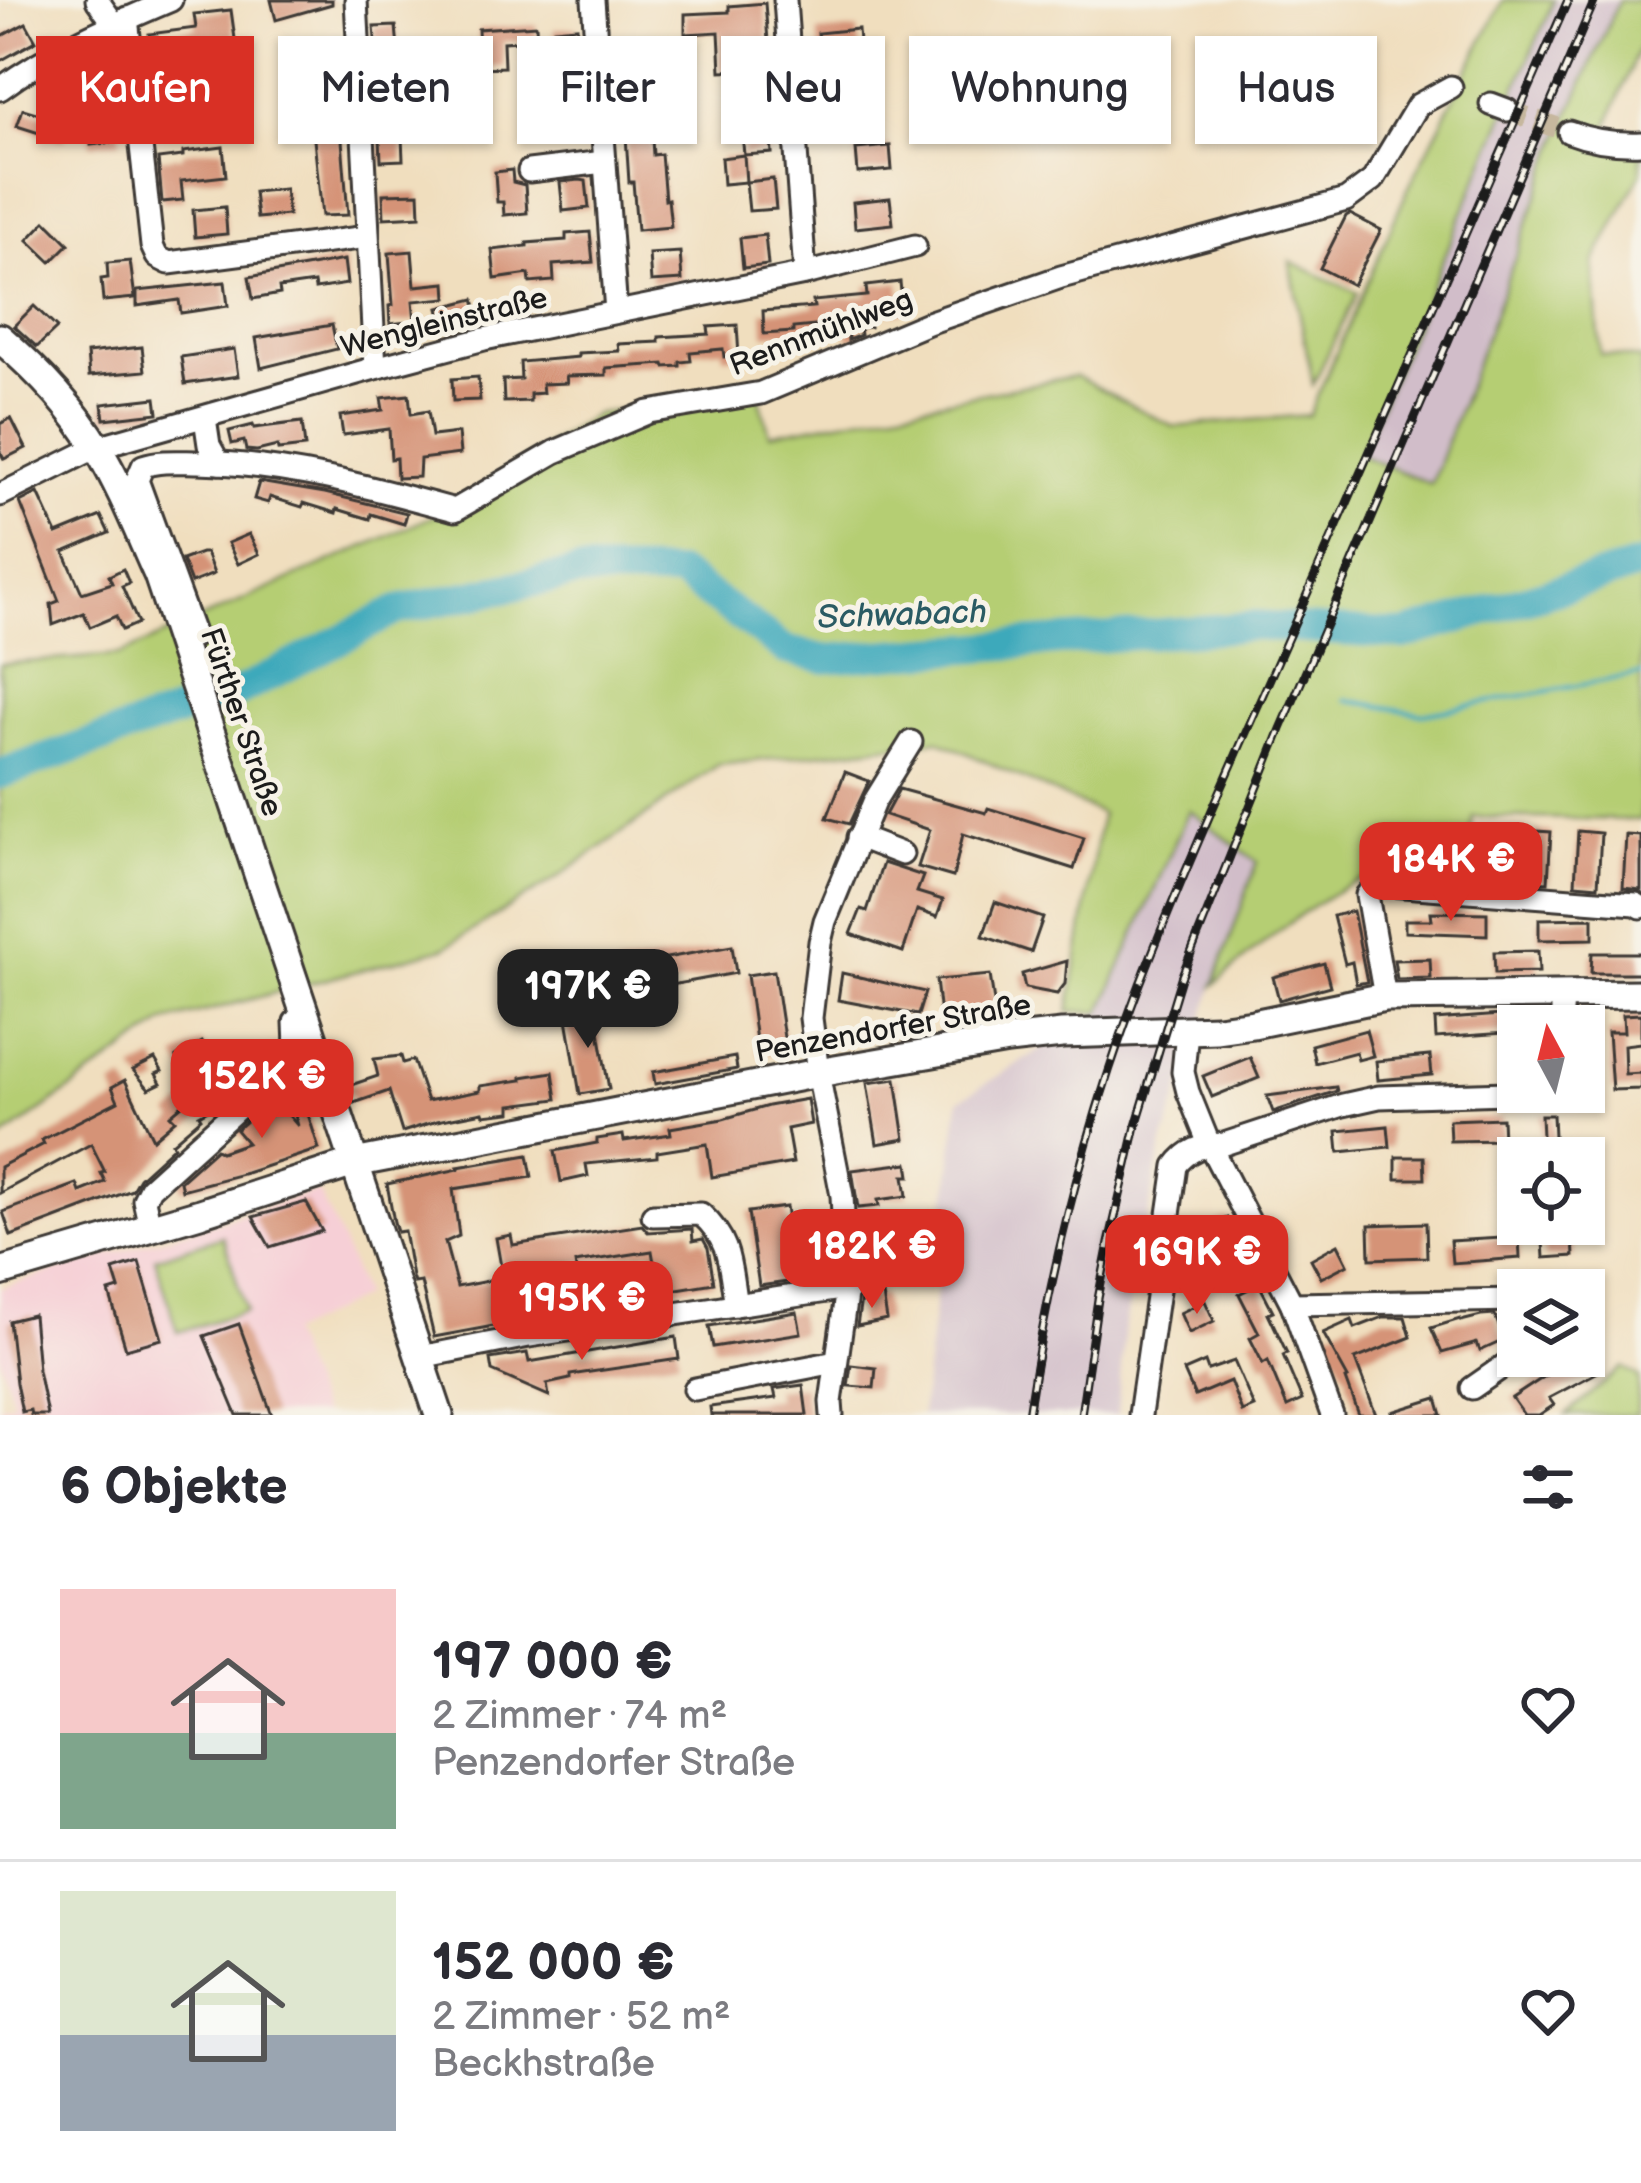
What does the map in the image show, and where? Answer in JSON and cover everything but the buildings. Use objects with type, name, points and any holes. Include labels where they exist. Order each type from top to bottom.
[{"type":"main road","name":"Fürther Straße","points":[[0,338],[61,399],[97,447],[158,575],[439,1415]]},
{"type":"main road","name":"Penzendorfer Straße","points":[[0,1271],[354,1163],[818,1073],[1038,1036],[1253,1024],[1385,997],[1641,994]]},
{"type":"street","points":[[97,0],[121,21],[157,257],[169,263],[367,237]]},
{"type":"street","points":[[0,89],[33,64],[171,0]]},
{"type":"street","points":[[356,0],[375,368]]},
{"type":"street","points":[[592,0],[616,312]]},
{"type":"street","points":[[785,0],[806,274]]},
{"type":"street","name":"Rennmühlweg","points":[[194,636],[137,480],[143,466],[153,462],[219,463],[327,476],[455,510],[556,452],[649,412],[761,394],[928,323],[1061,277],[1346,200],[1373,180],[1418,106],[1451,87]]},
{"type":"street","points":[[1569,132],[1622,144],[1641,143]]},
{"type":"street","points":[[529,171],[604,162]]},
{"type":"street","name":"Wengleinstraße","points":[[0,495],[97,447],[484,338],[806,274],[915,246]]},
{"type":"street","points":[[205,418],[209,445],[219,463]]},
{"type":"street","points":[[832,1415],[847,1288],[842,1196],[811,1018],[825,921],[874,802],[911,742]]},
{"type":"street","points":[[858,837],[902,854]]},
{"type":"street","points":[[1385,997],[1367,896],[1377,884],[1641,907]]},
{"type":"street","points":[[1563,997],[1563,1005]]},
{"type":"street","points":[[150,1227],[144,1200],[150,1188],[290,1062],[296,1047],[295,1022]]},
{"type":"street","points":[[1187,1031],[1183,1072],[1208,1144],[1292,1304],[1331,1415]]},
{"type":"street","points":[[1140,1415],[1176,1166],[1183,1156],[1208,1144],[1224,1144],[1379,1097],[1497,1093]]},
{"type":"street","points":[[653,1215],[700,1214],[715,1227],[726,1244],[736,1305]]},
{"type":"street","points":[[420,1358],[529,1336],[847,1288]]},
{"type":"street","points":[[1292,1304],[1497,1300]]},
{"type":"street","points":[[695,1389],[836,1362]]},
{"type":"street","points":[[1472,1388],[1497,1371]]},
{"type":"shaded area","points":[[1554,0],[1619,0],[1562,131],[1432,484],[1358,456]]},
{"type":"shaded area","points":[[1188,809],[1258,862],[1162,1147],[1125,1325],[1117,1415],[921,1415],[959,1100],[1101,1012]]},
{"type":"shaded area","points":[[318,1191],[363,1296],[289,1334],[322,1415],[0,1415],[0,1406],[13,1402],[0,1356],[0,1288]]},
{"type":"green space","points":[[1503,0],[1554,0],[1359,455],[1431,484],[1562,131],[1619,0],[1641,0],[1641,43],[1605,132],[1641,152],[1641,173],[1594,263],[1600,354],[1641,359],[1641,820],[1473,817],[1464,882],[1399,875],[1360,880],[1293,920],[1214,985],[1257,862],[1189,810],[1101,1012],[1069,1012],[1101,814],[938,740],[718,765],[560,876],[444,948],[165,1022],[0,1140],[0,664],[120,655],[442,512],[596,414],[757,389],[770,434],[1075,376],[1174,427],[1309,415],[1408,189]]},
{"type":"green space","points":[[1290,261],[1357,293],[1313,385]]},
{"type":"green space","points":[[223,1236],[246,1311],[178,1332],[155,1258]]},
{"type":"green space","points":[[1623,1367],[1639,1377],[1637,1415],[1566,1415]]},
{"type":"waterway","name":"Schwabach","points":[[0,774],[239,692],[397,610],[579,573],[679,574],[786,650],[825,659],[1254,626],[1404,635],[1641,565]]},
{"type":"waterway","points":[[1346,700],[1423,714],[1641,674]]},
{"type":"tunnel","points":[[1507,110],[1569,132]]},
{"type":"railway","points":[[1028,1415],[1072,1196],[1140,984],[1213,807],[1568,0]]},
{"type":"railway","points":[[1081,1415],[1109,1243],[1136,1126],[1181,978],[1281,729],[1595,0]]}]
